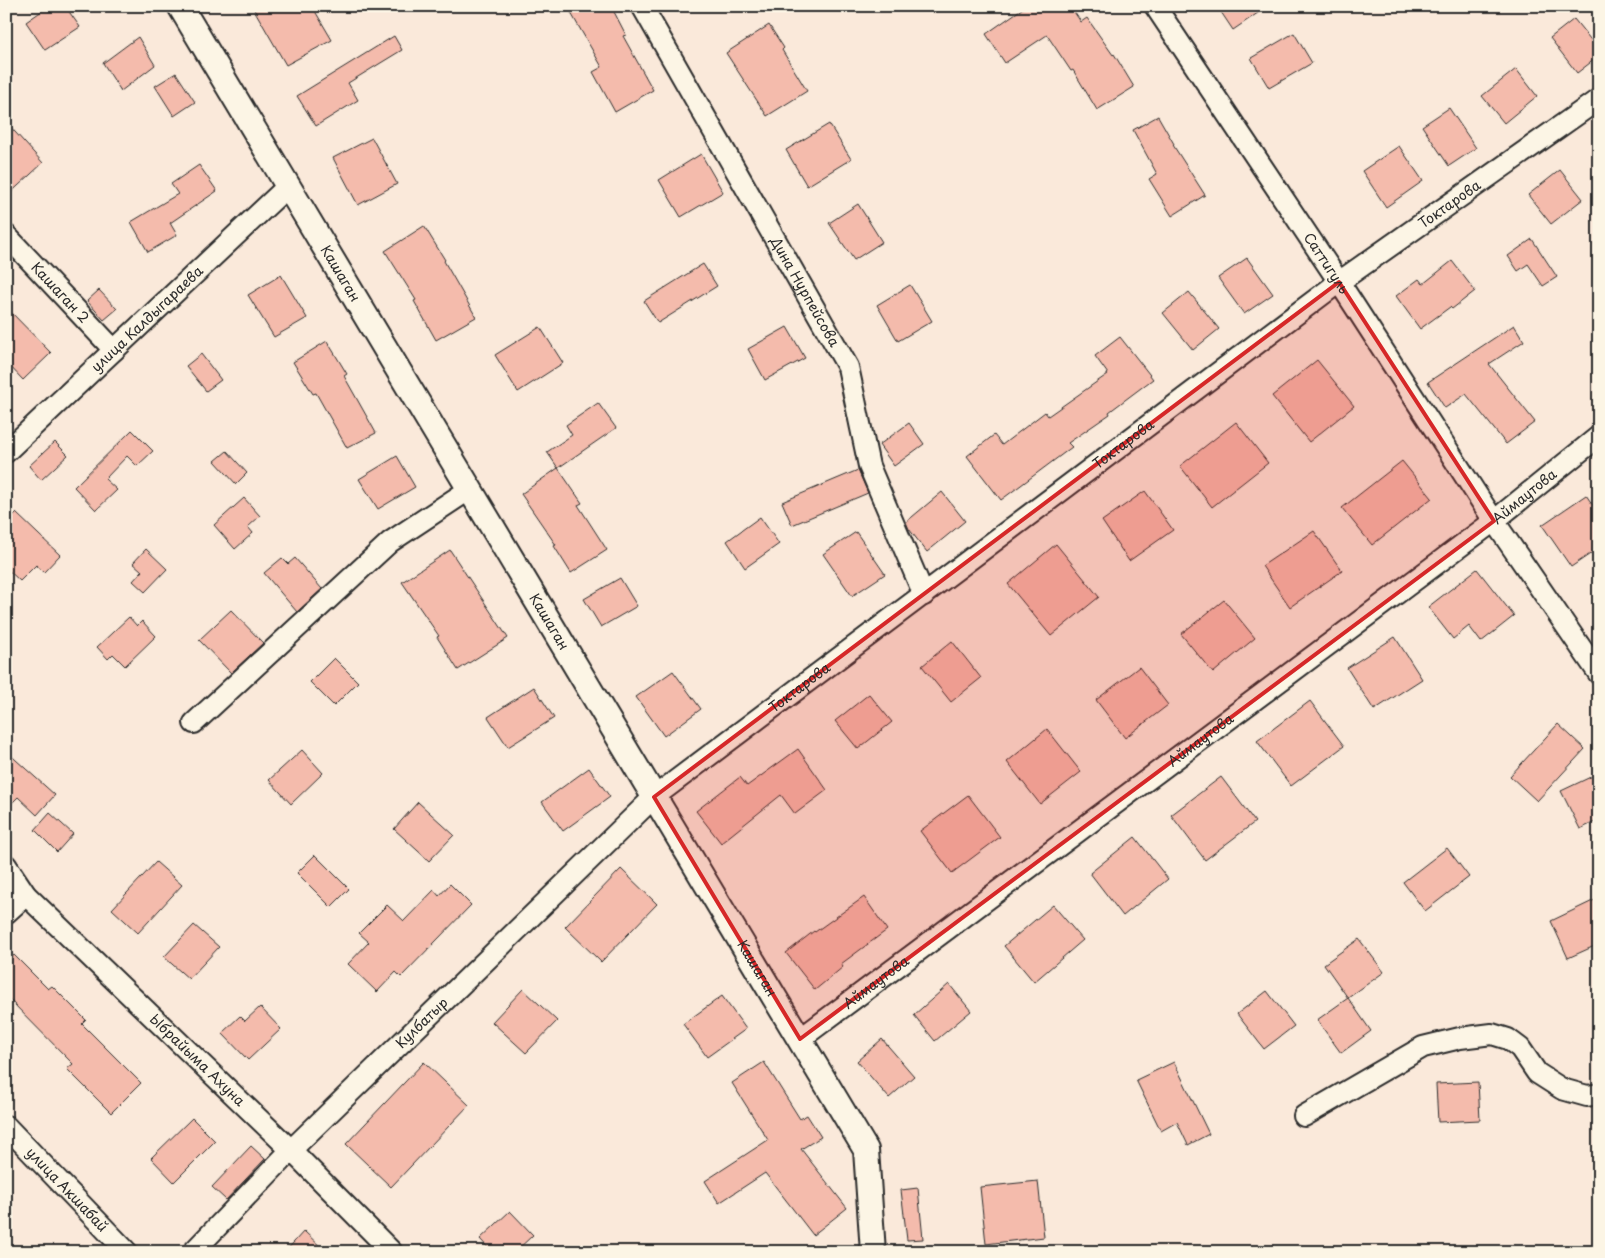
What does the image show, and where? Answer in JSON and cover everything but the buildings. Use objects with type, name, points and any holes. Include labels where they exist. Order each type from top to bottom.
[{"type":"street","name":"Кашаган","points":[[180,6],[866,1150],[873,1252]]},
{"type":"street","name":"Дина Нурпейсова","points":[[642,6],[848,367],[869,466],[924,595]]},
{"type":"street","name":"Саттигуль","points":[[1155,6],[1339,282],[1494,521],[1599,674]]},
{"type":"street","name":"Токтарова","points":[[654,797],[1339,282],[1599,99]]},
{"type":"street","name":"улица Калдыгараева","points":[[6,452],[288,186]]},
{"type":"street","name":"Кашаган 2","points":[[6,235],[114,350]]},
{"type":"street","name":"Аймаутова","points":[[800,1040],[1494,521],[1599,436]]},
{"type":"street","points":[[194,723],[390,542],[470,489]]},
{"type":"street","name":"Кулбатыр","points":[[193,1252],[291,1150],[654,797]]},
{"type":"street","name":"Ыбрайыма Ахуна","points":[[6,865],[26,894],[291,1150],[392,1252]]},
{"type":"street","points":[[6,913],[26,894]]},
{"type":"street","points":[[1304,1116],[1423,1048],[1460,1038],[1492,1034],[1508,1039],[1520,1048],[1537,1073],[1562,1089],[1587,1096],[1599,1094]]},
{"type":"street","name":"улица Акшабай","points":[[6,1126],[127,1252]]},
{"type":"highlighted area","points":[[1339,282],[1494,521],[800,1039],[654,797]]}]
